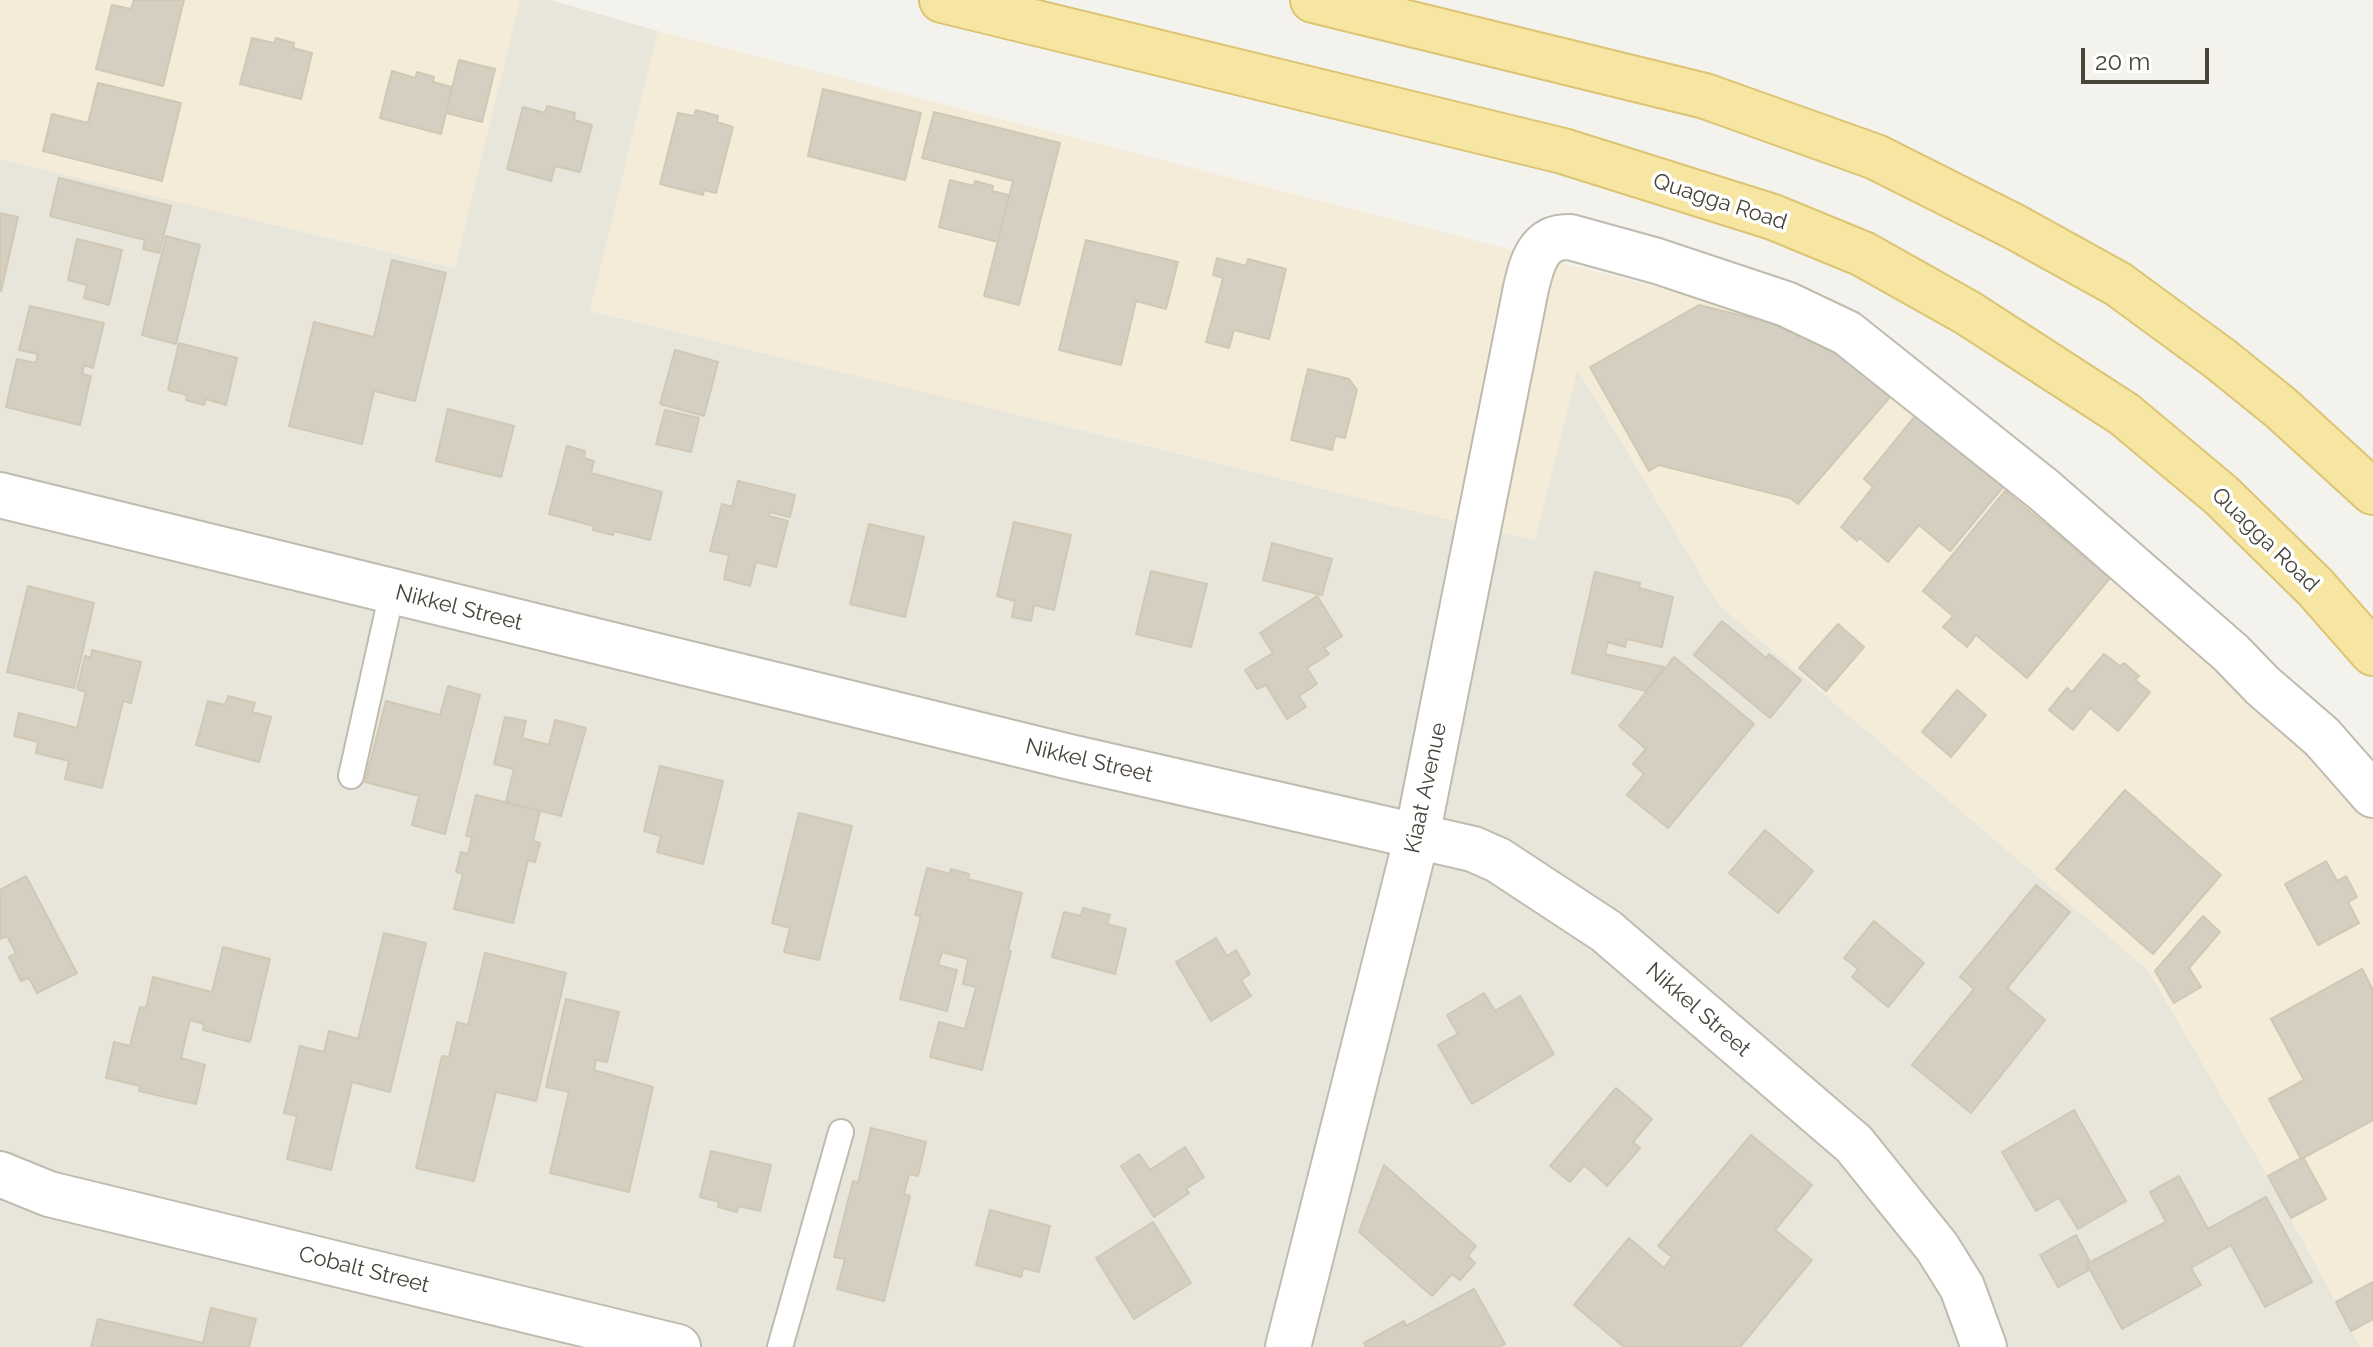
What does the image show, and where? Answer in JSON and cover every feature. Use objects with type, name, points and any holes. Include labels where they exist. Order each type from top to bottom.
[{"type":"main road","name":"Quagga Road","points":[[942,0],[1563,151],[1773,217],[1863,254],[1968,313],[2124,414],[2221,495],[2315,587],[2373,653]]},
{"type":"main road","points":[[1313,0],[1705,96],[1876,157],[2015,227],[2118,284],[2219,358],[2373,492]]},
{"type":"street","name":"Kiaat Avenue","points":[[1288,1347],[1417,836],[1528,280],[1540,249],[1547,242],[1561,237],[1657,261],[1786,304],[1847,333],[2044,490],[2231,653],[2263,686],[2322,737],[2373,795]]},
{"type":"street","name":"Nikkel Street","points":[[0,495],[1070,757],[1473,849],[1498,860],[1606,931],[1854,1144],[1937,1247],[1962,1287],[1984,1347]]},
{"type":"street","name":"Cobalt Street","points":[[0,1174],[49,1194],[678,1347]]},
{"type":"street","name":"Cobalt Street","points":[[0,1192],[49,1194]]},
{"type":"lane","points":[[351,776],[392,592]]},
{"type":"lane","points":[[780,1347],[841,1132]]},
{"type":"shaded area","points":[[0,0],[520,0],[455,268],[0,159]]},
{"type":"shaded area","points":[[520,0],[551,0],[658,31],[590,311],[1534,540],[1577,368],[1719,605],[2148,970],[2268,1176],[2360,1347],[0,1347],[0,159],[454,268]]},
{"type":"shaded area","points":[[658,31],[1820,329],[2373,800],[2373,1347],[2360,1347],[2268,1176],[2148,970],[1719,605],[1578,369],[1535,540],[590,311]]},
{"type":"building","points":[[134,0],[184,0],[163,86],[96,69],[112,5],[131,9]]},
{"type":"building","points":[[252,38],[274,43],[276,38],[294,43],[293,48],[312,53],[301,99],[240,84]]},
{"type":"building","points":[[459,60],[495,69],[482,122],[446,113]]},
{"type":"building","points":[[392,71],[415,78],[417,72],[434,77],[433,82],[452,87],[441,134],[380,118]]},
{"type":"building","points":[[98,83],[181,103],[162,181],[43,151],[52,114],[88,123]]},
{"type":"building","points":[[823,89],[921,113],[905,180],[808,156]]},
{"type":"building","points":[[547,106],[575,113],[574,120],[592,125],[580,172],[555,166],[551,181],[507,169],[523,107],[545,113]]},
{"type":"building","points":[[696,110],[718,116],[717,122],[733,127],[716,193],[704,190],[703,195],[660,184],[678,113],[694,116]]},
{"type":"building","points":[[934,112],[1060,143],[1019,305],[984,296],[1013,181],[922,158]]},
{"type":"building","points":[[59,178],[171,206],[159,253],[143,249],[145,240],[50,216]]},
{"type":"building","points":[[950,180],[974,186],[975,181],[993,186],[992,191],[1009,195],[998,242],[939,227]]},
{"type":"building","points":[[0,213],[18,217],[1,291],[0,290]]},
{"type":"building","points":[[166,236],[200,245],[176,344],[142,335]]},
{"type":"building","points":[[77,239],[122,250],[109,305],[84,298],[87,285],[68,280]]},
{"type":"building","points":[[1086,240],[1178,262],[1166,309],[1136,301],[1121,365],[1059,350]]},
{"type":"building","points":[[1217,258],[1246,266],[1248,259],[1286,269],[1269,339],[1234,330],[1229,348],[1206,342],[1223,278],[1213,275]]},
{"type":"building","points":[[392,260],[446,273],[415,401],[374,391],[362,444],[289,426],[314,322],[374,337]]},
{"type":"building","points":[[1699,305],[1816,334],[1890,397],[1798,504],[1790,498],[1659,465],[1649,471],[1590,367]]},
{"type":"building","points":[[30,306],[104,323],[93,368],[84,365],[82,374],[91,376],[80,425],[6,407],[17,359],[36,363],[38,354],[19,350]]},
{"type":"building","points":[[179,343],[237,358],[226,405],[206,399],[204,405],[186,400],[187,395],[168,390]]},
{"type":"building","points":[[675,350],[718,362],[704,416],[660,404]]},
{"type":"building","points":[[1308,369],[1349,379],[1357,390],[1345,438],[1335,436],[1332,450],[1291,440]]},
{"type":"building","points":[[448,409],[514,426],[501,477],[436,461]]},
{"type":"building","points":[[665,410],[699,418],[691,452],[656,444]]},
{"type":"building","points":[[1916,415],[2003,487],[1950,551],[1919,525],[1888,562],[1860,538],[1857,541],[1841,527],[1873,487],[1864,479]]},
{"type":"building","points":[[567,446],[585,451],[584,458],[594,461],[591,473],[662,492],[650,540],[614,531],[613,535],[593,530],[594,526],[549,514]]},
{"type":"building","points":[[738,481],[795,495],[790,517],[770,512],[769,516],[788,521],[776,567],[756,562],[750,586],[724,579],[729,555],[710,551],[722,504],[732,507]]},
{"type":"building","points":[[2005,491],[2110,578],[2027,678],[1976,635],[1967,647],[1943,627],[1953,616],[1923,591]]},
{"type":"building","points":[[1014,522],[1071,535],[1054,610],[1034,605],[1031,621],[1012,617],[1015,601],[997,596]]},
{"type":"building","points":[[869,524],[924,537],[905,617],[850,604]]},
{"type":"building","points":[[1272,543],[1332,559],[1322,595],[1263,580]]},
{"type":"building","points":[[1151,571],[1207,584],[1191,647],[1136,634]]},
{"type":"building","points":[[1595,572],[1640,583],[1639,588],[1673,597],[1662,647],[1627,639],[1625,647],[1608,642],[1605,654],[1664,667],[1646,691],[1572,673]]},
{"type":"building","points":[[28,586],[94,603],[74,688],[7,672]]},
{"type":"building","points":[[1317,596],[1342,636],[1324,648],[1329,654],[1307,668],[1317,684],[1299,696],[1306,707],[1287,719],[1266,685],[1257,689],[1245,670],[1273,653],[1260,633]]},
{"type":"building","points":[[1722,621],[1766,658],[1769,654],[1801,680],[1770,718],[1694,655]]},
{"type":"building","points":[[1838,624],[1864,647],[1826,691],[1799,668]]},
{"type":"building","points":[[92,650],[141,662],[131,703],[123,701],[102,788],[65,779],[69,761],[36,753],[38,742],[14,736],[19,713],[77,728],[86,692],[77,689],[85,656],[91,658]]},
{"type":"building","points":[[2104,654],[2120,666],[2124,663],[2139,676],[2135,680],[2150,692],[2118,731],[2090,708],[2073,730],[2049,710],[2067,688],[2072,692]]},
{"type":"building","points":[[1674,657],[1754,724],[1668,828],[1627,795],[1644,774],[1633,764],[1646,749],[1619,726]]},
{"type":"building","points":[[448,686],[480,695],[445,834],[412,825],[419,796],[365,782],[386,701],[440,715]]},
{"type":"building","points":[[1957,690],[1986,715],[1951,757],[1922,732]]},
{"type":"building","points":[[228,696],[255,703],[252,712],[271,717],[259,762],[196,745],[208,701],[225,705]]},
{"type":"building","points":[[505,717],[526,721],[522,738],[549,745],[555,720],[586,728],[561,816],[506,802],[514,769],[494,764]]},
{"type":"building","points":[[660,766],[723,781],[703,864],[657,852],[661,836],[644,831]]},
{"type":"building","points":[[2125,790],[2221,875],[2153,954],[2056,869]]},
{"type":"building","points":[[476,795],[540,811],[533,841],[540,843],[535,862],[528,860],[513,923],[454,909],[463,874],[456,872],[461,852],[468,854],[472,837],[466,836]]},
{"type":"building","points":[[799,813],[852,826],[819,960],[784,952],[790,928],[772,923]]},
{"type":"building","points":[[1765,830],[1813,871],[1778,913],[1729,873]]},
{"type":"building","points":[[2326,861],[2337,881],[2346,876],[2357,897],[2348,902],[2359,923],[2318,945],[2285,884]]},
{"type":"building","points":[[927,868],[950,874],[951,869],[969,874],[968,879],[1022,893],[982,1070],[930,1057],[939,1022],[965,1029],[976,987],[963,984],[968,959],[942,952],[938,965],[957,970],[947,1011],[900,999],[921,916],[915,915]]},
{"type":"building","points":[[26,876],[77,973],[37,993],[29,978],[21,981],[9,957],[16,953],[7,936],[0,939],[0,890]]},
{"type":"building","points":[[2036,885],[2070,912],[2007,988],[2045,1020],[1971,1113],[1912,1065],[1974,989],[1960,977]]},
{"type":"building","points":[[1083,908],[1110,915],[1107,924],[1126,929],[1115,974],[1052,957],[1064,912],[1081,916]]},
{"type":"building","points":[[2203,916],[2220,932],[2189,968],[2201,987],[2174,1003],[2155,971]]},
{"type":"building","points":[[1874,921],[1924,963],[1888,1007],[1852,977],[1858,969],[1844,958]]},
{"type":"building","points":[[384,933],[426,943],[390,1092],[352,1082],[331,1170],[287,1159],[297,1116],[284,1113],[300,1046],[324,1052],[329,1031],[358,1039]]},
{"type":"building","points":[[1216,938],[1227,956],[1236,950],[1250,974],[1241,980],[1251,996],[1211,1021],[1176,962]]},
{"type":"building","points":[[223,947],[270,959],[250,1042],[203,1030],[204,1024],[190,1020],[181,1058],[205,1065],[196,1104],[139,1091],[140,1086],[106,1078],[114,1042],[130,1046],[140,1007],[146,1008],[153,977],[212,992]]},
{"type":"building","points":[[485,953],[566,973],[536,1101],[496,1092],[474,1181],[416,1168],[442,1056],[449,1057],[457,1022],[468,1025]]},
{"type":"building","points":[[2362,969],[2373,990],[2373,1120],[2301,1159],[2269,1099],[2304,1080],[2271,1019]]},
{"type":"building","points":[[1484,993],[1495,1011],[1520,996],[1554,1054],[1472,1104],[1438,1045],[1458,1034],[1447,1015]]},
{"type":"building","points":[[566,999],[619,1012],[607,1062],[596,1060],[594,1070],[653,1087],[629,1192],[550,1173],[569,1092],[546,1087]]},
{"type":"building","points":[[1616,1088],[1652,1119],[1633,1142],[1640,1148],[1607,1186],[1584,1165],[1570,1182],[1550,1166]]},
{"type":"building","points":[[2074,1110],[2126,1201],[2078,1229],[2059,1198],[2036,1211],[2002,1152]]},
{"type":"building","points":[[871,1128],[926,1142],[918,1176],[909,1174],[904,1194],[910,1196],[884,1301],[837,1289],[845,1259],[834,1257],[853,1181],[858,1183]]},
{"type":"building","points":[[1751,1135],[1812,1185],[1775,1230],[1812,1260],[1740,1347],[1624,1347],[1574,1305],[1629,1238],[1664,1268],[1672,1257],[1658,1246]]},
{"type":"building","points":[[1185,1147],[1204,1177],[1186,1189],[1189,1193],[1154,1217],[1121,1166],[1139,1154],[1150,1170]]},
{"type":"building","points":[[711,1151],[771,1165],[760,1211],[738,1206],[737,1212],[718,1207],[719,1202],[700,1197]]},
{"type":"building","points":[[2303,1157],[2326,1199],[2291,1218],[2268,1176]]},
{"type":"building","points":[[1384,1165],[1476,1246],[1468,1256],[1475,1263],[1460,1280],[1452,1274],[1432,1296],[1359,1232]]},
{"type":"building","points":[[2179,1176],[2208,1229],[2266,1197],[2312,1282],[2265,1307],[2231,1245],[2191,1268],[2201,1285],[2122,1329],[2087,1264],[2166,1222],[2150,1192]]},
{"type":"building","points":[[990,1210],[1050,1226],[1039,1272],[1023,1268],[1021,1277],[976,1265]]},
{"type":"building","points":[[1153,1222],[1191,1283],[1134,1319],[1096,1258]]},
{"type":"building","points":[[2076,1235],[2089,1260],[2085,1263],[2089,1270],[2058,1287],[2040,1255]]},
{"type":"building","points":[[2373,1282],[2373,1319],[2351,1331],[2336,1302]]},
{"type":"building","points":[[1474,1289],[1505,1344],[1499,1347],[1366,1347],[1364,1343],[1404,1321],[1406,1326]]},
{"type":"building","points":[[211,1308],[256,1319],[249,1347],[91,1347],[98,1319],[203,1343]]}]
